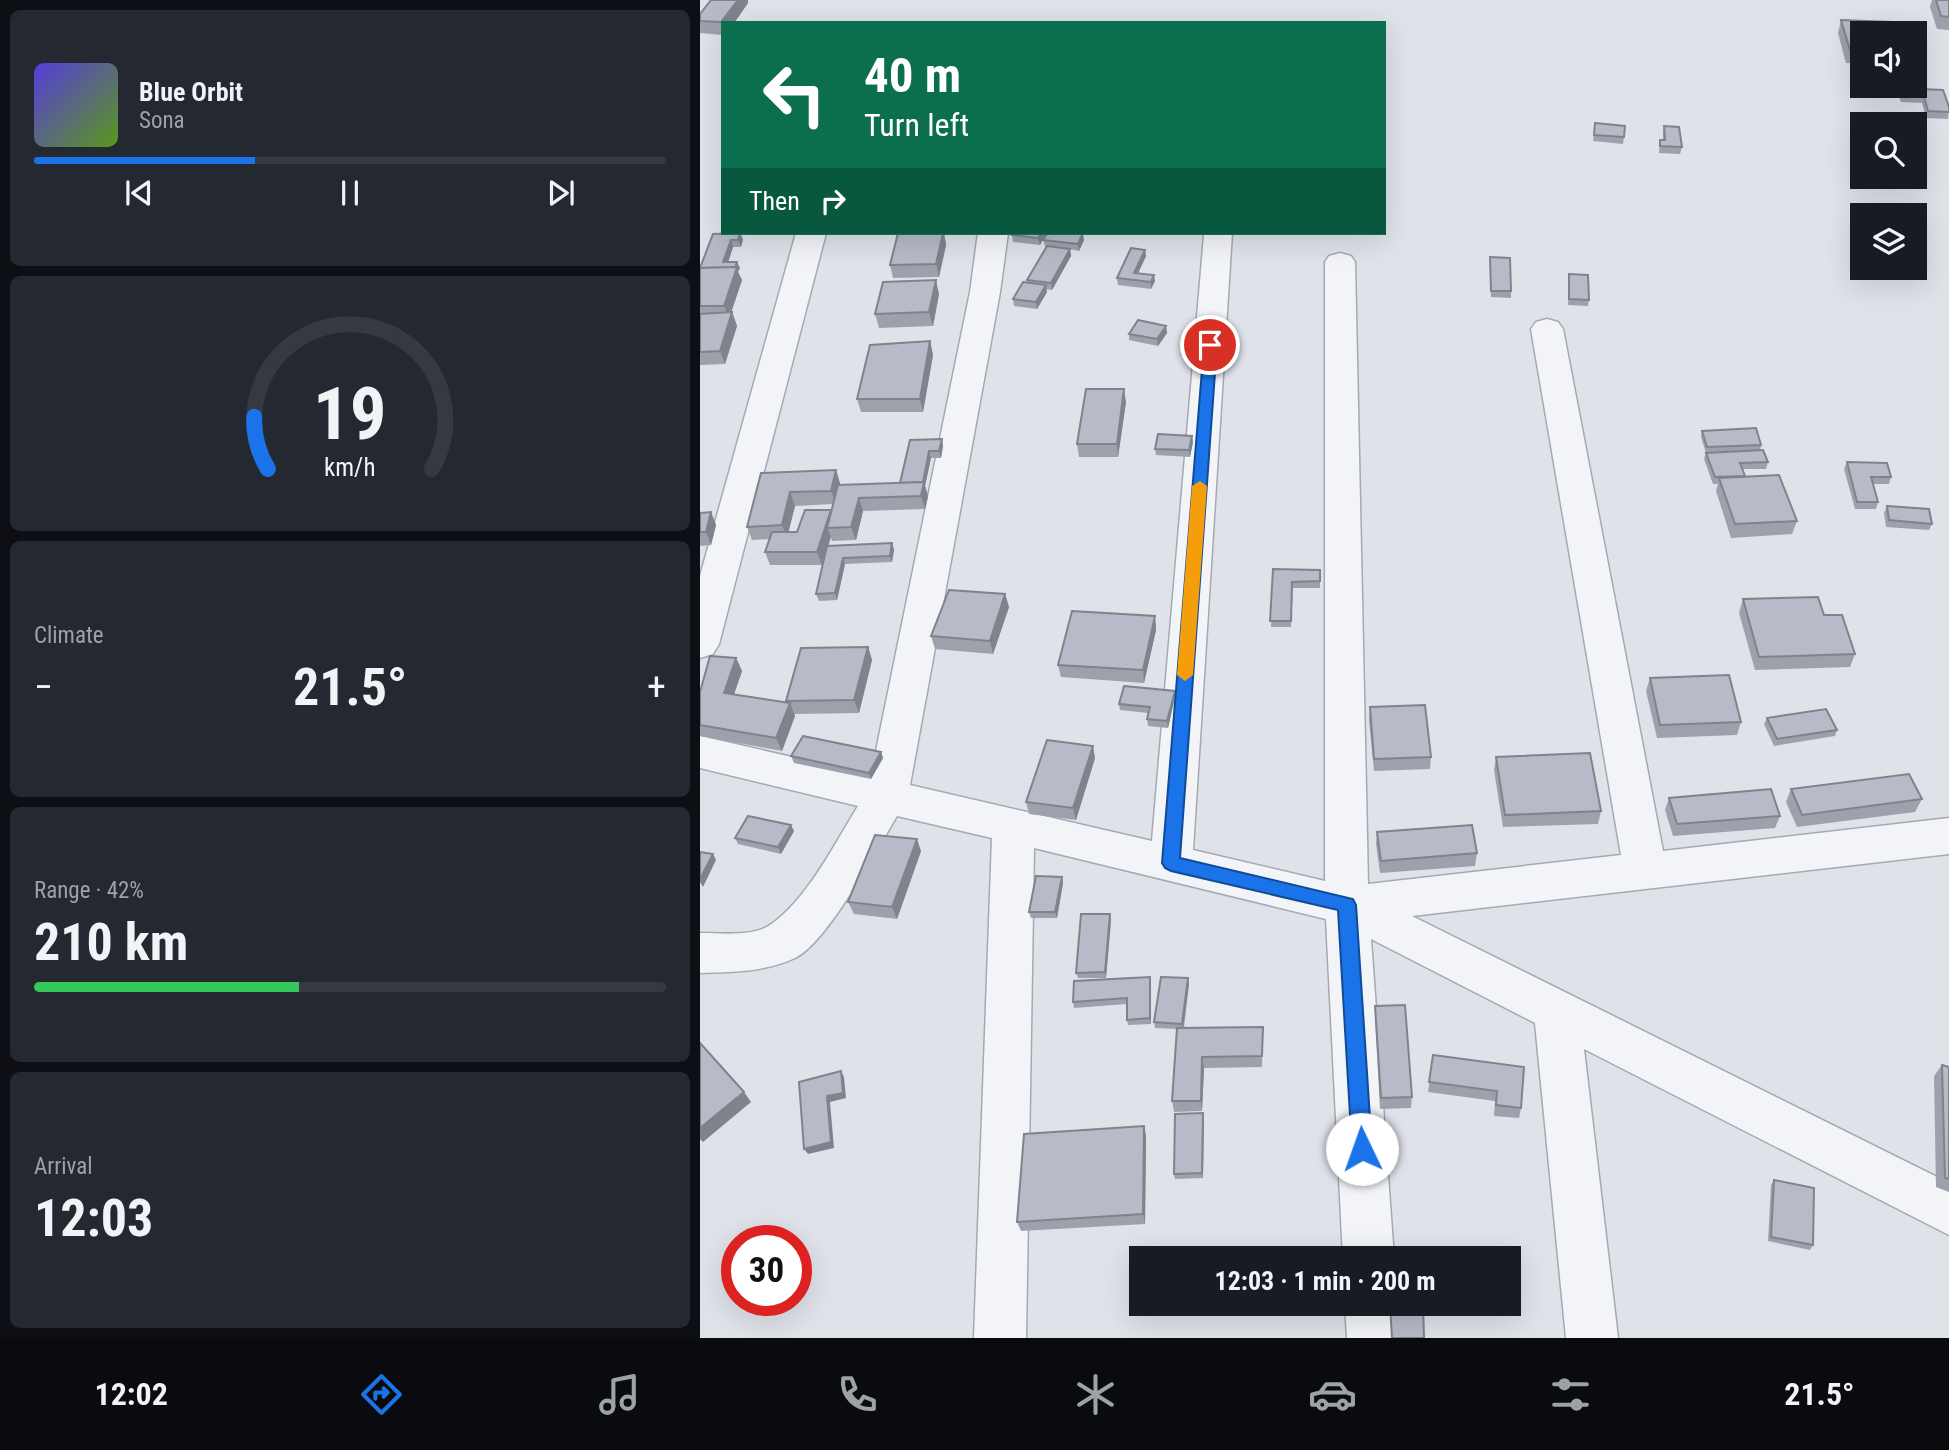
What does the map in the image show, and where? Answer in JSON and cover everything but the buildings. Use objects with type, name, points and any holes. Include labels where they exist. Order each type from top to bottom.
[{"type":"street","points":[[700,645],[810,235]]},
{"type":"street","points":[[700,953],[744,952],[782,943],[817,908],[887,796],[985,292],[993,235]]},
{"type":"street","points":[[1171,863],[1219,235]]},
{"type":"street","points":[[1340,262],[1347,905],[1367,1246]]},
{"type":"street","points":[[1547,328],[1644,871]]},
{"type":"street","points":[[700,752],[1347,905],[1949,1210]]},
{"type":"street","points":[[1000,1338],[1013,826]]},
{"type":"street","points":[[1347,905],[1949,836]]},
{"type":"street","points":[[1557,1010],[1592,1338]]},
{"type":"street","points":[[1372,1316],[1373,1338]]},
{"type":"slow traffic","points":[[1185,675],[1200,486]]},
{"type":"route","points":[[1210,345],[1171,863],[1347,905],[1362,1149]]}]
